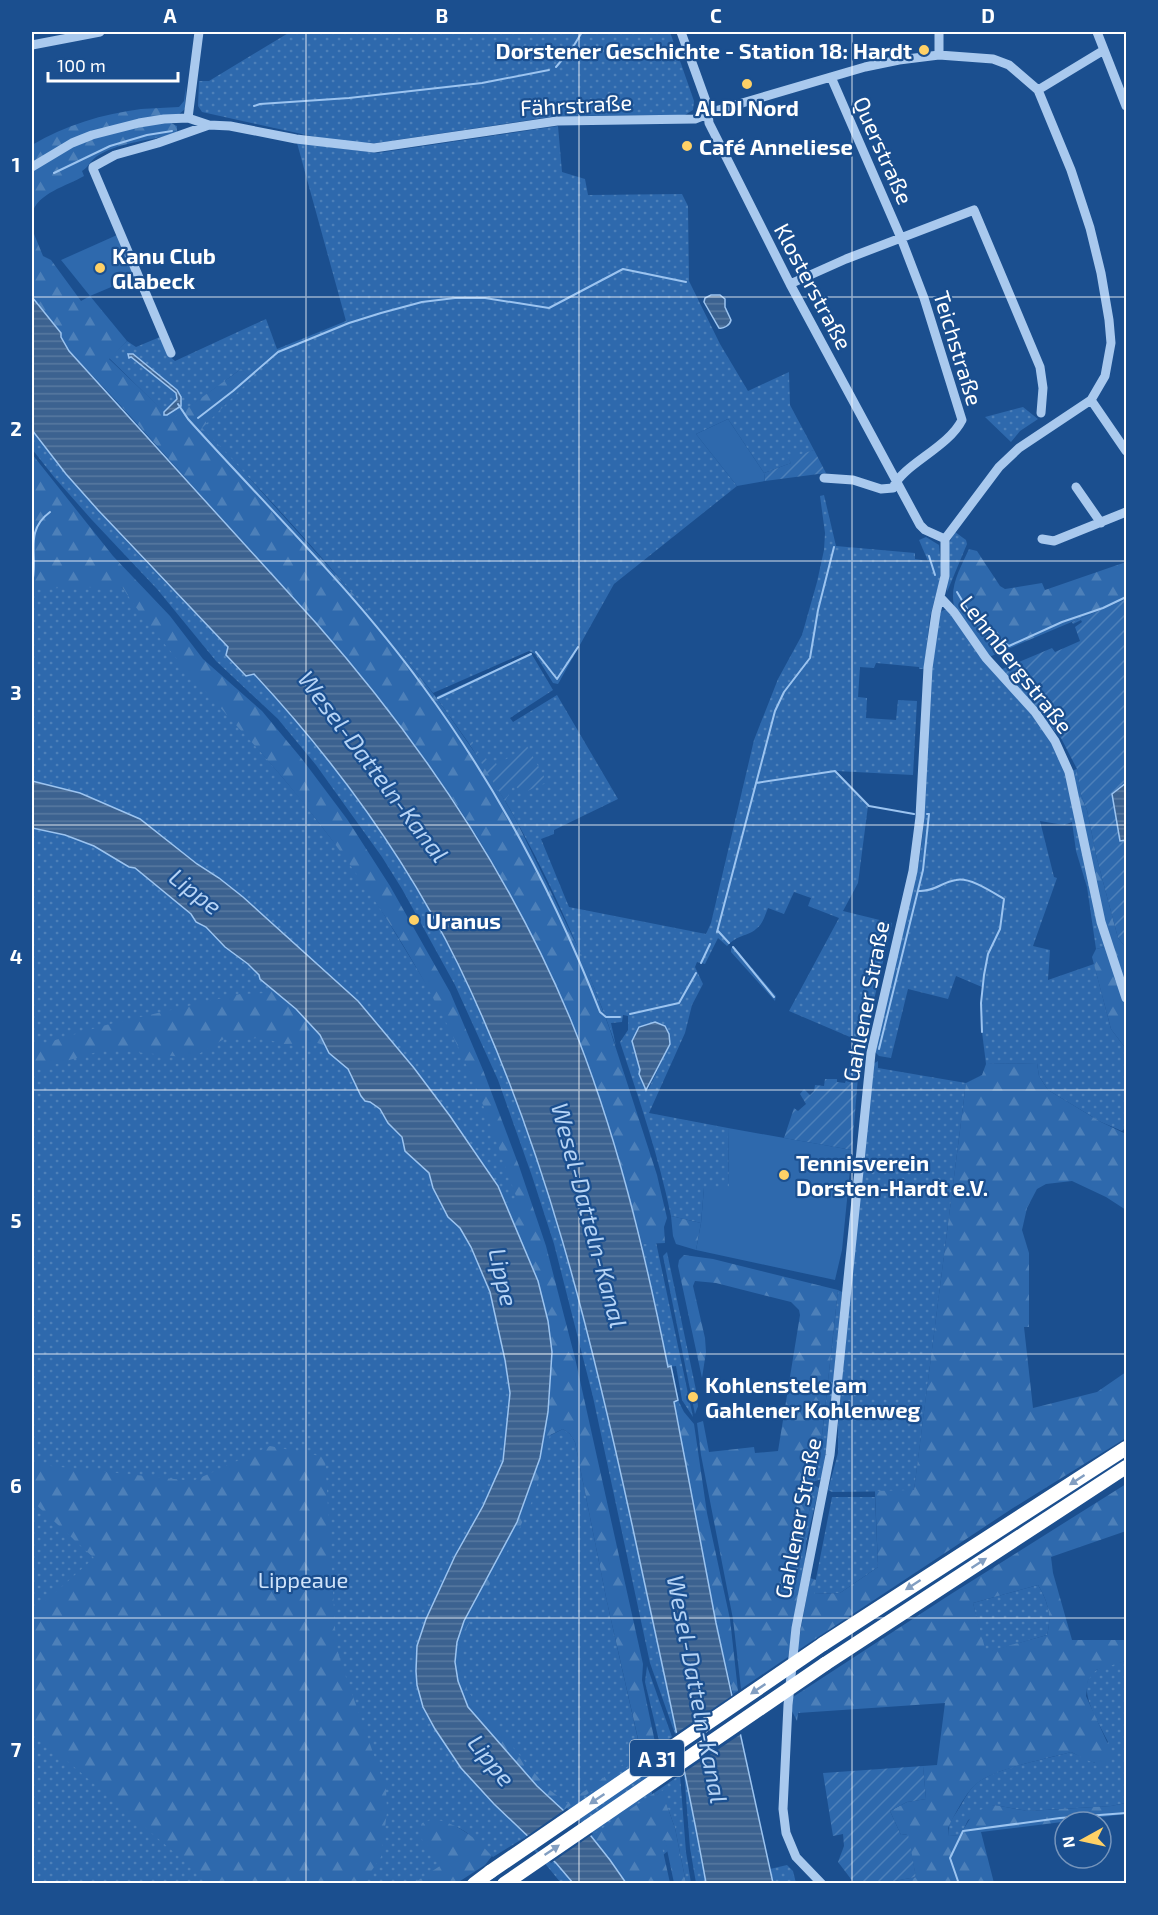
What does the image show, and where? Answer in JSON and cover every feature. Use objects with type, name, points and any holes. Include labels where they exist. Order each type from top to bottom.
[{"type":"highway","name":"A 31","points":[[474,1884],[823,1644],[1126,1448]]},
{"type":"highway","name":"A 31","points":[[504,1884],[825,1664],[1126,1467]]},
{"type":"street","points":[[32,45],[100,32]]},
{"type":"street","points":[[188,118],[199,32]]},
{"type":"street","name":"Klosterstraße","points":[[681,32],[707,104],[710,123],[790,284],[920,525],[925,530],[945,539]]},
{"type":"street","points":[[939,32],[939,54]]},
{"type":"street","points":[[1097,32],[1126,106]]},
{"type":"street","points":[[945,539],[999,467],[1049,427],[1091,400],[1105,376],[1111,343],[1102,276],[1090,228],[1071,170],[1038,90],[1104,50]]},
{"type":"street","name":"Fährstraße","points":[[32,167],[72,143],[92,135],[139,123],[188,118],[209,125],[230,126],[296,139],[375,148],[557,120],[695,119],[831,77],[889,62],[939,54],[993,59],[1009,65],[1038,90]]},
{"type":"street","name":"Querstraße","points":[[831,77],[901,238]]},
{"type":"street","name":"Fährstraße","points":[[171,352],[93,167],[115,155],[209,125]]},
{"type":"street","points":[[790,284],[846,259],[974,210],[1040,367],[1043,388],[1041,413]]},
{"type":"street","name":"Teichstraße","points":[[896,479],[932,453],[954,432],[962,420],[924,298],[901,238]]},
{"type":"street","points":[[1091,400],[1126,451]]},
{"type":"street","points":[[824,478],[853,480],[881,489],[893,488],[896,479]]},
{"type":"street","points":[[1076,487],[1101,523]]},
{"type":"street","points":[[1042,539],[1054,541],[1126,512]]},
{"type":"street","name":"Gahlener Straße","points":[[822,1884],[796,1857],[786,1833],[783,1809],[788,1705],[796,1628],[830,1455],[849,1287],[870,1053],[915,860],[920,816],[928,668],[936,613],[945,576],[945,539]]},
{"type":"street","name":"Lehmbergstraße","points":[[940,597],[954,612],[986,658],[1035,712],[1055,741],[1069,772],[1101,922],[1126,998]]},
{"type":"green space","points":[[290,32],[670,32],[694,101],[693,110],[685,115],[556,116],[376,143],[338,142],[202,112],[198,106],[199,81],[209,81]]},
{"type":"green space","points":[[186,86],[185,109],[178,115],[125,123],[32,164],[32,145],[45,138],[85,121],[113,114],[141,109],[179,107],[184,101]]},
{"type":"green space","points":[[167,121],[177,126],[177,134],[126,144],[99,155],[82,171],[84,176],[46,195],[32,214],[32,170],[57,154],[104,133]]},
{"type":"green space","points":[[558,126],[562,172],[585,179],[588,195],[682,194],[688,206],[689,281],[720,344],[748,391],[789,372],[790,405],[814,450],[789,459],[791,463],[764,473],[728,419],[696,434],[737,486],[614,584],[558,684],[553,683],[535,654],[529,651],[433,693],[321,557],[201,428],[251,378],[241,369],[172,420],[109,358],[127,341],[136,347],[160,337],[168,355],[175,361],[266,319],[277,349],[346,321],[297,143],[377,153]]},
{"type":"green space","points":[[32,229],[43,256],[51,260],[81,301],[90,296],[127,341],[109,359],[172,419],[241,369],[252,378],[202,428],[373,616],[438,700],[487,770],[515,818],[583,958],[609,1027],[657,1175],[667,1218],[664,1227],[665,1243],[642,1244],[607,1125],[564,1008],[511,895],[480,841],[420,753],[337,648],[145,432],[69,351],[60,337],[61,333],[32,297]]},
{"type":"green space","name":"Kanu Club Glabeck","points":[[117,235],[135,277],[90,296],[61,260]]},
{"type":"green space","points":[[1023,407],[1038,419],[1020,431],[1011,442],[985,417]]},
{"type":"green space","points":[[728,419],[764,473],[765,481],[737,486],[696,434]]},
{"type":"green space","points":[[32,430],[102,514],[228,647],[226,655],[246,675],[253,674],[312,740],[391,848],[415,885],[457,963],[498,1054],[534,1148],[564,1243],[613,1437],[677,1731],[675,1734],[650,1663],[593,1397],[554,1244],[498,1080],[455,985],[382,857],[316,765],[278,719],[216,661],[157,589],[54,477],[32,449]]},
{"type":"green space","points":[[814,450],[826,473],[765,481],[764,473],[791,463],[788,458]]},
{"type":"green space","points":[[32,454],[113,556],[170,616],[203,659],[262,711],[302,759],[347,819],[390,886],[450,992],[483,1070],[546,1246],[575,1358],[643,1664],[642,1680],[656,1747],[564,1810],[537,1786],[468,1707],[458,1681],[455,1662],[457,1642],[464,1621],[497,1561],[530,1489],[540,1458],[548,1412],[552,1352],[538,1281],[505,1203],[517,1199],[468,1069],[426,984],[388,920],[345,858],[278,772],[163,642],[122,587],[35,589],[32,602]],"holes":[[[563,1429],[575,1442],[607,1602],[641,1752],[567,1803],[547,1788],[475,1702],[467,1689],[461,1667],[461,1647],[466,1629],[534,1497],[550,1435]]]},
{"type":"green space","name":"Lippeaue","points":[[32,481],[299,797],[363,880],[439,1005],[477,1085],[518,1200],[551,1435],[563,1429],[575,1442],[641,1760],[660,1817],[668,1851],[631,1880],[633,1883],[561,1883],[524,1838],[493,1857],[466,1832],[457,1827],[446,1866],[421,1883],[32,1883]]},
{"type":"green space","points":[[824,495],[836,546],[915,553],[915,559],[928,561],[919,540],[926,537],[939,545],[940,579],[930,617],[924,669],[876,663],[874,668],[860,667],[858,697],[867,698],[866,718],[896,720],[898,700],[917,701],[913,775],[836,771],[868,806],[858,883],[843,911],[892,923],[864,1043],[789,1011],[839,918],[808,906],[811,898],[794,892],[784,914],[768,908],[756,929],[735,939],[727,946],[718,938],[705,964],[697,962],[695,967],[703,984],[692,1005],[685,1033],[649,1113],[728,1128],[729,1188],[704,1188],[701,1223],[671,1216],[655,1150],[620,1042],[628,1030],[628,1016],[623,1015],[622,1022],[611,1023],[616,1046],[590,976],[560,906],[526,838],[482,762],[436,697],[531,653],[553,690],[510,718],[513,722],[557,695],[618,799],[554,830],[554,834],[541,839],[569,907],[706,934],[711,923],[754,740],[778,679],[802,635],[817,582],[825,533],[820,496]],"holes":[[[670,1044],[648,1090],[639,1074],[640,1070]]]},
{"type":"green space","points":[[955,532],[966,540],[967,544],[947,592],[949,543]]},
{"type":"green space","points":[[969,549],[977,551],[1000,586],[1005,589],[1042,583],[1045,590],[1126,562],[1126,599],[989,657],[956,612],[954,604],[956,580]]},
{"type":"green space","points":[[1126,599],[1126,945],[1118,938],[1097,859],[1087,810],[1080,792],[1077,769],[1061,738],[1000,670],[1052,648],[1055,652],[1080,641],[1075,627],[1082,622],[1081,620],[1073,624],[1072,622]]},
{"type":"green space","points":[[947,610],[1048,735],[1066,772],[1105,947],[1096,949],[1087,887],[1076,851],[1072,822],[1064,825],[1040,821],[1054,877],[1057,878],[1033,946],[1050,950],[1048,980],[1094,964],[1111,1029],[1126,1049],[1126,1127],[1122,1131],[1101,1122],[1048,1090],[1039,1076],[1037,1063],[986,1064],[981,1024],[982,987],[956,976],[948,999],[908,989],[891,1058],[879,1056],[874,1051],[919,862],[923,832],[932,663],[940,612]]},
{"type":"green space","points":[[472,741],[480,755],[483,754],[490,764],[495,761],[497,765],[527,746],[547,782],[523,793],[514,785],[505,801],[469,743]]},
{"type":"green space","points":[[1077,769],[1080,792],[1087,810],[1097,859],[1118,938],[1126,945],[1126,994],[1110,944],[1071,771]]},
{"type":"green space","points":[[733,946],[776,996],[775,1001],[731,952]]},
{"type":"green space","points":[[1105,947],[1126,1006],[1126,1049],[1111,1029],[1092,957],[1096,949]]},
{"type":"green space","points":[[273,990],[309,1022],[324,1045],[317,1043],[284,1044],[262,1038],[224,1039],[192,1058],[107,1049],[32,1071],[32,1047],[106,1025],[240,994],[267,993]]},
{"type":"green space","points":[[853,1055],[859,1064],[852,1150],[784,1138],[794,1108],[798,1111],[806,1104],[800,1094],[804,1089],[810,1095],[815,1085],[824,1086],[825,1079],[837,1079],[837,1082],[845,1083],[848,1080]]},
{"type":"green space","points":[[878,1061],[878,1068],[966,1083],[914,1491],[832,1492],[828,1490],[838,1453],[838,1423],[867,1116],[873,1064]]},
{"type":"green space","points":[[1037,1063],[1039,1076],[1048,1090],[1101,1122],[1126,1134],[1126,1210],[1106,1197],[1072,1181],[1046,1184],[1037,1189],[1027,1208],[1022,1230],[1029,1253],[1029,1327],[1024,1327],[1033,1408],[1097,1392],[1126,1372],[1126,1438],[1013,1508],[797,1651],[810,1578],[816,1580],[814,1594],[840,1593],[878,1567],[875,1491],[914,1490],[966,1083],[982,1075],[986,1064]]},
{"type":"green space","points":[[728,1128],[852,1150],[842,1250],[835,1280],[696,1250],[704,1188],[729,1188]]},
{"type":"green space","points":[[671,1216],[701,1223],[696,1250],[676,1244]]},
{"type":"green space","points":[[656,1242],[693,1417],[682,1400],[676,1366],[668,1367],[642,1244]]},
{"type":"green space","points":[[667,1252],[696,1390],[698,1406],[695,1414],[663,1256]]},
{"type":"green space","points":[[684,1255],[713,1259],[838,1290],[820,1454],[797,1575],[802,1577],[788,1657],[741,1689],[733,1619],[701,1455],[697,1423],[703,1421],[709,1452],[754,1447],[755,1453],[778,1451],[800,1315],[799,1310],[791,1302],[716,1283],[695,1281],[693,1286],[705,1338],[706,1352],[702,1378],[678,1266],[679,1260]]},
{"type":"green space","points":[[838,1290],[842,1292],[829,1427],[822,1479],[815,1481],[820,1454]]},
{"type":"green space","points":[[678,1400],[694,1424],[707,1513],[730,1619],[738,1691],[733,1694],[716,1623],[674,1401]]},
{"type":"green space","points":[[270,1446],[325,1457],[336,1643],[386,1789],[387,1812],[381,1857],[363,1883],[210,1883],[32,1731],[32,1613],[94,1558],[32,1501],[32,1464],[193,1481]]},
{"type":"green space","points":[[1126,1484],[1126,1531],[1051,1557],[1053,1573],[1072,1640],[1126,1640],[1126,1661],[1096,1670],[1088,1680],[1086,1696],[1112,1753],[1108,1762],[1094,1763],[1071,1752],[993,1774],[971,1789],[948,1828],[949,1836],[960,1835],[974,1812],[994,1805],[1028,1811],[1126,1803],[1126,1814],[1113,1816],[1113,1810],[1053,1810],[1053,1823],[981,1832],[994,1883],[883,1883],[916,1877],[907,1834],[901,1835],[890,1811],[907,1802],[926,1799],[923,1766],[937,1765],[945,1703],[798,1713],[797,1721],[792,1711],[793,1697]],"holes":[[[1038,1585],[1047,1603],[1049,1615],[1047,1635],[986,1652],[973,1603]]]},
{"type":"green space","points":[[814,1485],[819,1488],[806,1543],[802,1577],[797,1576]]},
{"type":"green space","points":[[832,1497],[875,1497],[878,1567],[840,1593],[813,1594]]},
{"type":"green space","points":[[1038,1585],[1048,1609],[1047,1635],[985,1653],[973,1603]]},
{"type":"green space","points":[[1126,1661],[1126,1803],[1028,1811],[994,1805],[968,1820],[961,1835],[949,1836],[950,1822],[966,1796],[985,1778],[1008,1768],[1071,1752],[1095,1763],[1108,1742],[1090,1704],[1087,1684],[1090,1675],[1098,1669]]},
{"type":"green space","points":[[647,1666],[672,1737],[660,1745],[645,1682]]},
{"type":"green space","points":[[923,1766],[926,1799],[907,1802],[890,1811],[901,1835],[908,1834],[916,1877],[883,1883],[854,1883],[838,1862],[844,1846],[843,1834],[833,1836],[823,1773]]},
{"type":"green space","points":[[685,1771],[706,1883],[696,1883],[690,1848]]},
{"type":"green space","points":[[680,1775],[686,1852],[691,1883],[686,1883],[675,1828],[666,1803],[666,1789],[655,1796],[654,1793]]},
{"type":"green space","points":[[666,1788],[666,1803],[675,1828],[686,1883],[674,1883],[665,1840],[661,1842],[670,1883],[626,1883],[591,1836],[654,1793],[655,1796]]},
{"type":"green space","points":[[433,1819],[451,1824],[466,1832],[492,1856],[485,1865],[457,1883],[414,1883],[443,1864],[419,1836],[422,1823]]},
{"type":"green space","points":[[787,1865],[793,1871],[796,1883],[772,1883],[770,1869]]},
{"type":"water","points":[[720,295],[725,299],[725,307],[731,320],[725,327],[719,328],[704,302],[705,298]]},
{"type":"water","name":"Wesel-Datteln-Kanal","points":[[32,297],[61,333],[69,351],[316,623],[391,714],[426,761],[490,860],[546,964],[570,1018],[601,1103],[639,1234],[668,1367],[671,1366],[678,1400],[674,1402],[716,1623],[773,1883],[706,1883],[633,1529],[582,1312],[541,1170],[489,1032],[458,964],[438,925],[392,848],[340,776],[254,674],[246,676],[226,655],[228,647],[98,510],[32,430]]},
{"type":"water","points":[[128,354],[133,354],[177,390],[181,397],[181,406],[164,415],[164,412],[177,399],[176,393],[131,357],[129,358]]},
{"type":"water","name":"Lippe","points":[[32,781],[80,793],[140,819],[243,897],[358,1001],[414,1068],[498,1186],[538,1281],[548,1321],[552,1352],[548,1412],[540,1458],[517,1522],[464,1621],[457,1642],[455,1662],[458,1681],[468,1707],[537,1786],[591,1836],[626,1883],[573,1883],[461,1768],[423,1707],[417,1685],[417,1646],[426,1619],[503,1461],[510,1393],[490,1292],[471,1247],[460,1228],[448,1217],[433,1188],[429,1173],[405,1151],[402,1137],[388,1123],[380,1109],[365,1101],[348,1069],[329,1053],[320,1035],[296,1009],[260,979],[248,964],[225,947],[206,927],[196,922],[191,914],[135,868],[129,867],[94,846],[65,835],[32,828]]},
{"type":"water","points":[[1126,783],[1126,840],[1120,841],[1112,794]]},
{"type":"water","points":[[655,1022],[665,1026],[670,1044],[646,1090],[639,1074],[640,1070],[632,1041],[639,1027]]},
{"type":"pier","points":[[736,1693],[744,1732],[683,1773],[675,1734]]},
{"type":"pier","points":[[567,1808],[593,1834],[551,1863],[524,1838]]},
{"type":"waterway","points":[[556,67],[582,32]]},
{"type":"waterway","points":[[254,106],[482,83],[549,70]]},
{"type":"waterway","points":[[54,173],[110,146],[147,135],[172,131]]},
{"type":"waterway","points":[[198,418],[278,352],[349,323],[381,313],[422,302],[455,298],[485,298],[549,308],[623,269],[686,282]]},
{"type":"waterway","points":[[178,404],[188,419],[338,582],[422,685],[475,762],[522,843],[564,926],[600,1012],[606,1017],[620,1017]]},
{"type":"waterway","points":[[32,583],[34,536],[42,520],[50,512]]},
{"type":"waterway","points":[[717,932],[775,711],[784,692],[810,658],[818,610],[834,547]]},
{"type":"waterway","points":[[929,556],[935,575]]},
{"type":"waterway","points":[[957,592],[969,612],[986,624],[993,634],[1009,646],[1126,597]]},
{"type":"waterway","points":[[536,652],[557,679],[578,647]]},
{"type":"waterway","points":[[438,698],[531,654]]},
{"type":"waterway","points":[[756,783],[835,771],[869,806],[914,814]]},
{"type":"waterway","points":[[879,1049],[923,870],[929,814],[927,814]]},
{"type":"waterway","points":[[919,891],[962,880],[981,886],[1004,899],[1000,929],[988,954],[984,975],[981,1003],[982,1032]]},
{"type":"waterway","points":[[718,931],[729,943]]},
{"type":"waterway","points":[[701,963],[710,944]]},
{"type":"waterway","points":[[733,947],[774,997]]},
{"type":"waterway","points":[[630,1014],[679,1003],[696,973]]},
{"type":"waterway","points":[[959,1884],[950,1858],[963,1831],[1060,1818],[1126,1813]]},
{"type":"place","name":"Dorstener Geschichte - Station 18: Hardt","points":[[924,50]]},
{"type":"place","name":"ALDI Nord","points":[[747,84]]},
{"type":"place","name":"Café Anneliese","points":[[687,146]]},
{"type":"place","name":"Kanu Club Glabeck","points":[[100,268]]},
{"type":"place","name":"Uranus","points":[[414,920]]},
{"type":"place","name":"Tennisverein Dorsten-Hardt e.V.","points":[[784,1175]]},
{"type":"place","name":"Kohlenstele am Gahlener Kohlenweg","points":[[693,1397]]}]
